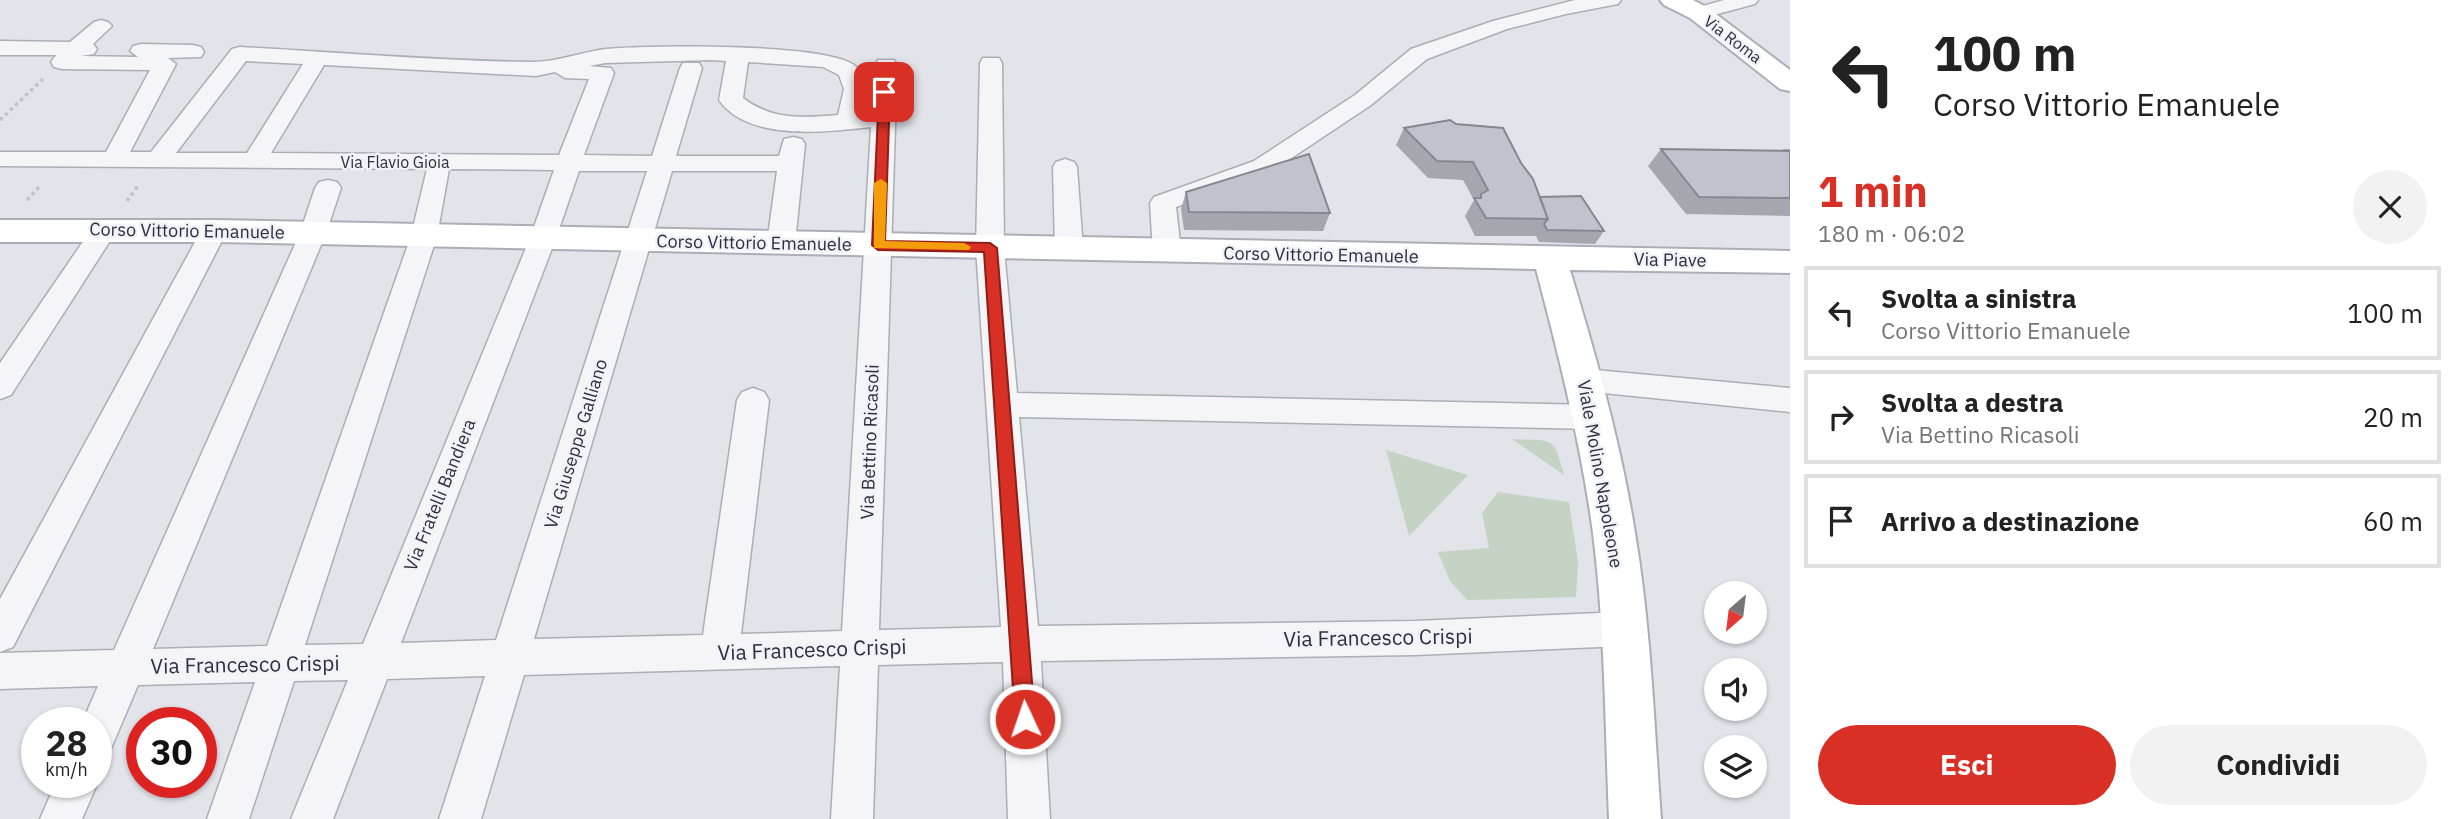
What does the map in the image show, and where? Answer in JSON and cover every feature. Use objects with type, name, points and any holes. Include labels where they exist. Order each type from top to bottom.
[{"type":"street","points":[[1167,251],[1163,203],[1262,166],[1363,100],[1419,54],[1500,25],[1565,8],[1611,0]]},
{"type":"street","name":"Via Roma","points":[[1673,0],[1699,13],[1790,83]]},
{"type":"street","points":[[1699,13],[1748,0]]},
{"type":"street","points":[[68,55],[101,26]]},
{"type":"street","points":[[0,48],[165,64],[114,160]]},
{"type":"street","points":[[68,55],[193,52]]},
{"type":"street","points":[[158,160],[240,54],[536,69],[605,55],[711,53],[738,57],[827,61],[847,70],[854,79],[855,89],[848,121]]},
{"type":"street","points":[[254,161],[318,57]]},
{"type":"street","points":[[731,100],[738,57]]},
{"type":"street","points":[[991,63],[990,248],[1021,644],[1030,819]]},
{"type":"street","points":[[120,100],[155,64]]},
{"type":"street","name":"Via Bettino Ricasoli","points":[[852,819],[886,65]]},
{"type":"street","name":"Via Giuseppe Galliano","points":[[460,819],[691,68]]},
{"type":"street","name":"Via Fratelli Bandiera","points":[[312,819],[543,238],[603,73],[536,69]]},
{"type":"street","points":[[683,100],[731,100],[752,115],[769,121],[795,123],[883,119]]},
{"type":"street","points":[[781,243],[795,123]]},
{"type":"street","points":[[228,819],[424,236],[440,167],[451,138]]},
{"type":"street","name":"Via Flavio Gioia","points":[[0,159],[254,161],[440,167],[790,164]]},
{"type":"street","points":[[1065,167],[1069,249]]},
{"type":"street","points":[[109,707],[313,233],[328,188]]},
{"type":"street","points":[[0,387],[104,230]]},
{"type":"street","name":"Corso Vittorio Emanuele","points":[[0,231],[214,231],[1550,259]]},
{"type":"street","points":[[0,635],[214,231]]},
{"type":"street","name":"Via Piave","points":[[1550,259],[1790,262]]},
{"type":"street","name":"Viale Molino Napoleone","points":[[1550,259],[1588,399],[1614,534],[1635,819]]},
{"type":"street","points":[[1001,405],[1588,399],[1790,400]]},
{"type":"street","points":[[720,652],[753,400]]},
{"type":"street","name":"Via Francesco Crispi","points":[[0,671],[1021,644],[1415,638],[1623,629]]},
{"type":"street","points":[[61,819],[70,798]]},
{"type":"path","points":[[0,120],[68,55]]},
{"type":"path","points":[[104,230],[158,160]]},
{"type":"green space","points":[[1512,439],[1549,442],[1557,452],[1564,475]]},
{"type":"green space","points":[[1386,450],[1468,475],[1409,536]]},
{"type":"green space","points":[[1498,492],[1569,502],[1578,562],[1576,597],[1467,600],[1450,581],[1438,552],[1489,548],[1482,513]]},
{"type":"building","points":[[1450,120],[1456,124],[1503,128],[1521,163],[1533,179],[1548,219],[1486,218],[1474,198],[1481,198],[1481,194],[1488,190],[1473,162],[1437,161],[1404,128]]},
{"type":"building","points":[[1661,149],[1790,151],[1790,198],[1699,197]]},
{"type":"building","points":[[1309,154],[1330,213],[1189,212],[1186,192]]},
{"type":"building","points":[[1581,196],[1604,231],[1547,230],[1544,224],[1548,219],[1540,197]]},
{"type":"slow traffic","points":[[881,183],[878,245],[964,247]]},
{"type":"route","points":[[884,92],[878,245],[990,248],[1025,719]]}]
